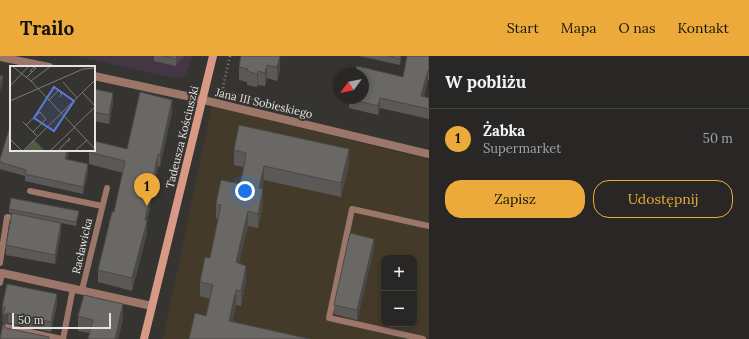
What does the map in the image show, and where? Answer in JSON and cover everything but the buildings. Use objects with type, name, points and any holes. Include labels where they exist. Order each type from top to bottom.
[{"type":"street","name":"Tadeusza Kościuszki","points":[[144,339],[213,56]]},
{"type":"street","points":[[0,57],[44,66]]},
{"type":"street","name":"Jana III Sobieskiego","points":[[95,76],[202,99],[429,154]]},
{"type":"street","name":"Racławicka","points":[[1,273],[152,306]]},
{"type":"lane","name":"Racławicka","points":[[82,290],[107,188]]},
{"type":"lane","name":"Racławicka","points":[[30,191],[102,206]]},
{"type":"lane","points":[[423,339],[329,318],[352,209],[429,226]]},
{"type":"lane","points":[[0,263],[8,217],[29,221]]},
{"type":"lane","name":"Racławicka","points":[[0,283],[1,273]]},
{"type":"lane","name":"Racławicka","points":[[7,327],[62,339],[72,288]]},
{"type":"path","points":[[230,56],[222,87],[224,91],[296,110]]},
{"type":"shaded area","points":[[75,56],[192,56],[187,72],[182,77],[174,78]]},
{"type":"shaded area","points":[[212,105],[429,160],[429,339],[163,339]]},
{"type":"place","name":"Żabka","points":[[147,206]]}]
